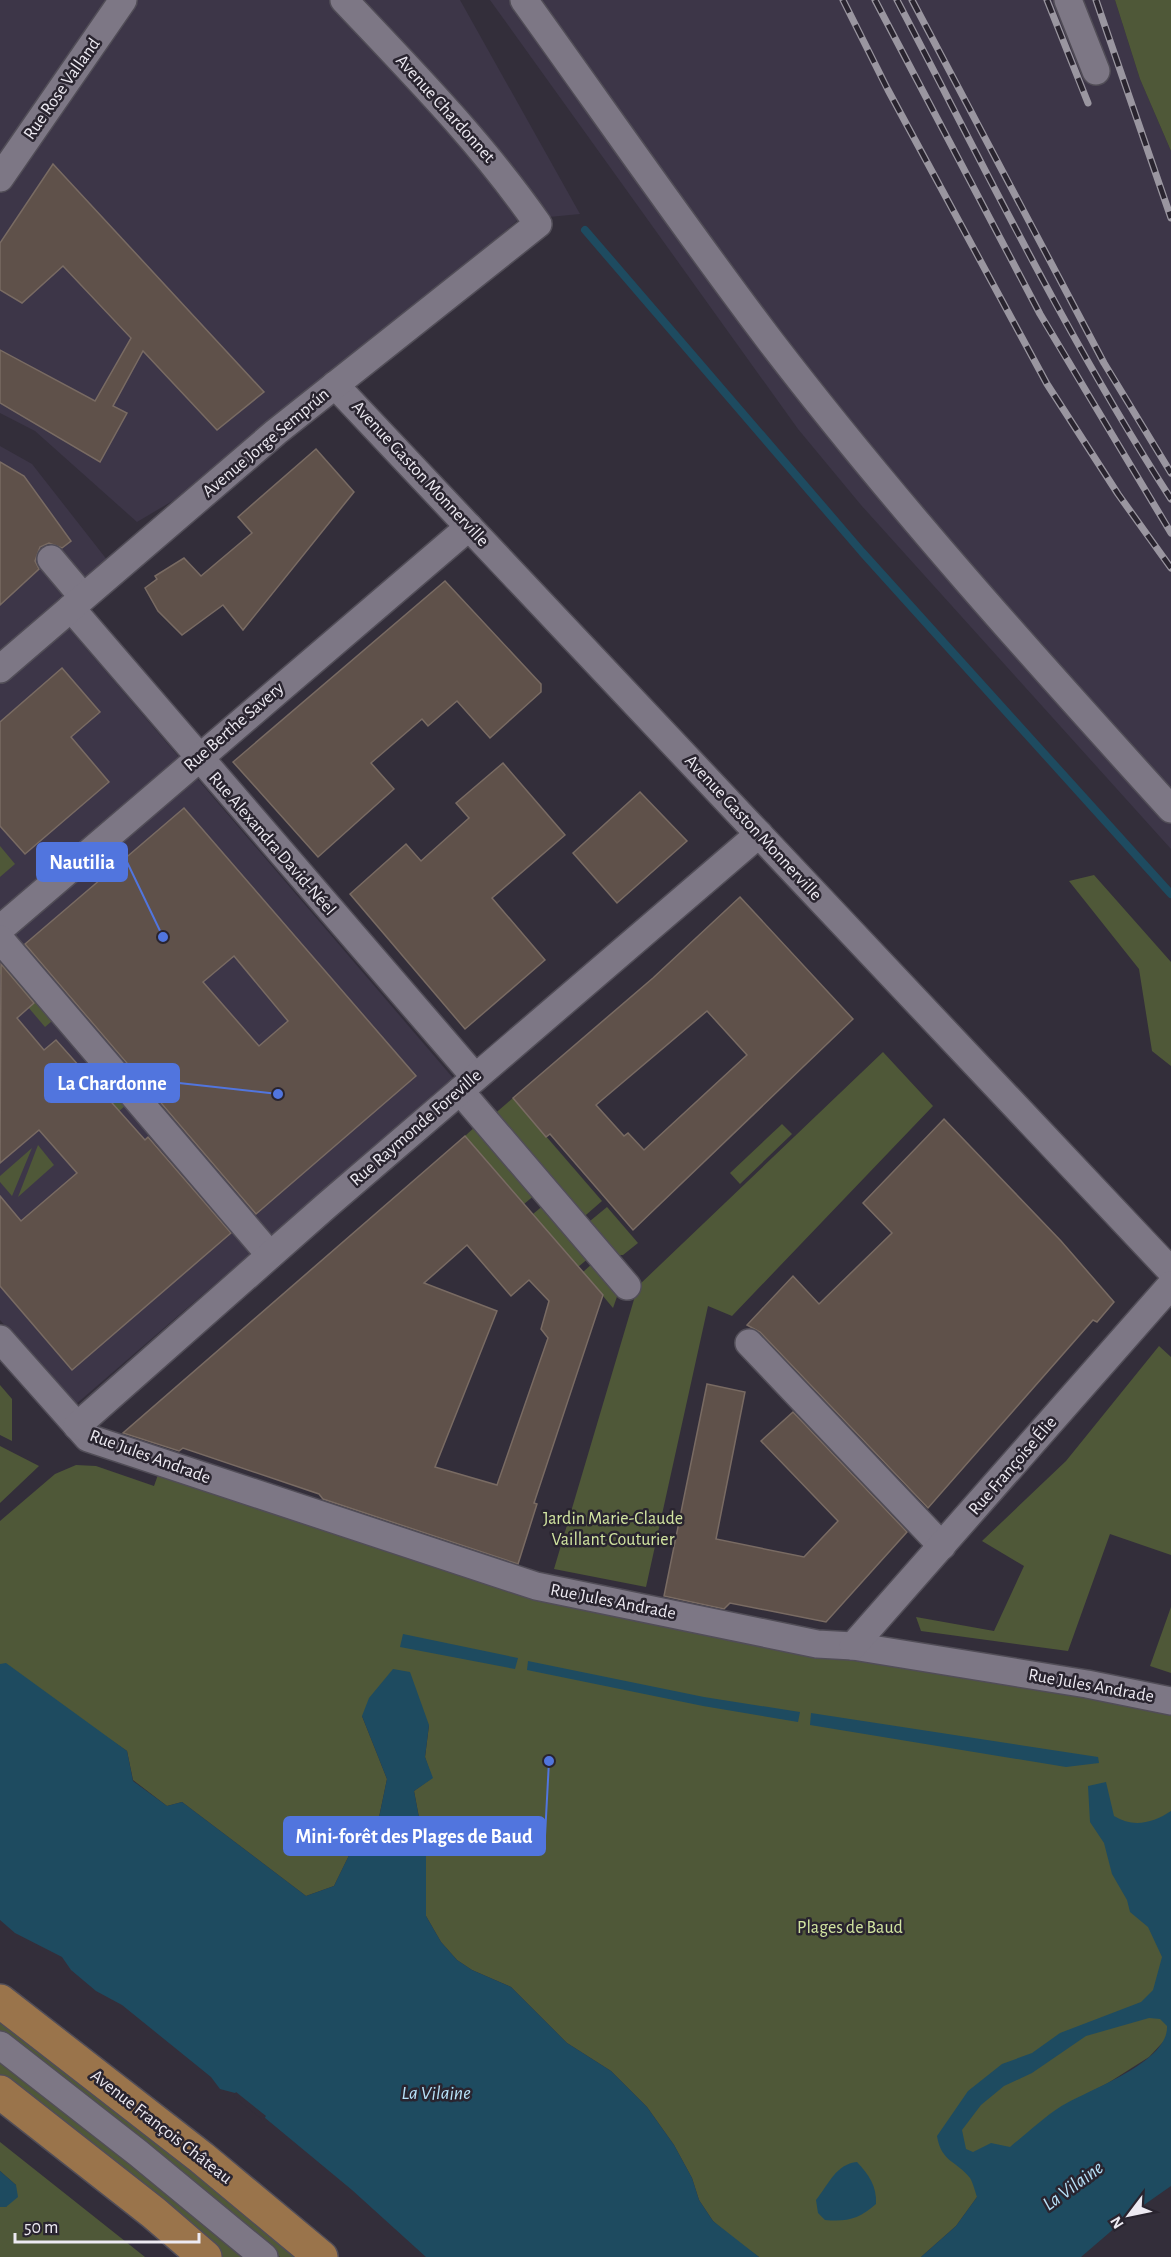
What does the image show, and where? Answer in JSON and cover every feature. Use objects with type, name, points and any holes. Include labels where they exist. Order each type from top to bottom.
[{"type":"main road","name":"Avenue François Château","points":[[0,2001],[202,2158],[321,2257]]},
{"type":"main road","points":[[0,2092],[154,2213],[205,2257]]},
{"type":"street","name":"Rue Rose Valland","points":[[0,178],[123,0]]},
{"type":"street","name":"Avenue Chardonnet","points":[[344,0],[468,132],[500,170],[538,224]]},
{"type":"street","points":[[524,0],[771,342],[846,437],[930,540],[1171,809]]},
{"type":"street","points":[[1068,0],[1096,71]]},
{"type":"street","name":"Avenue Jorge Semprún","points":[[0,669],[335,385],[538,224]]},
{"type":"street","name":"Avenue Gaston Monnerville","points":[[335,385],[1171,1271]]},
{"type":"street","name":"Rue Berthe Savery","points":[[0,929],[469,527]]},
{"type":"street","name":"Rue Alexandra David-Néel","points":[[51,559],[77,602],[198,758],[467,1084],[627,1286]]},
{"type":"street","name":"Rue Raymonde Foreville","points":[[76,1426],[467,1084],[759,834]]},
{"type":"street","points":[[0,939],[270,1255]]},
{"type":"street","name":"Rue Françoise Élie","points":[[853,1646],[1171,1285]]},
{"type":"street","name":"Rue Jules Andrade","points":[[0,1339],[88,1438],[536,1586],[817,1644],[853,1646],[1087,1684],[1171,1701]]},
{"type":"street","points":[[749,1343],[942,1546]]},
{"type":"street","points":[[0,2045],[138,2153],[264,2257]]},
{"type":"shaded area","points":[[0,0],[460,0],[580,214],[518,220],[223,471],[137,522],[35,431],[0,413]]},
{"type":"shaded area","points":[[490,0],[1115,0],[1140,79],[1171,151],[1171,849],[861,505],[798,429]]},
{"type":"shaded area","points":[[0,446],[32,464],[115,570],[60,618],[453,1078],[75,1405],[0,1320]]},
{"type":"green space","points":[[1115,0],[1171,0],[1171,151],[1140,79]]},
{"type":"green space","points":[[0,846],[15,864],[0,877]]},
{"type":"green space","points":[[1094,875],[1171,962],[1171,1066],[1152,1051],[1139,969],[1069,881]]},
{"type":"green space","points":[[9,958],[59,1015],[45,1027],[0,974],[0,967]]},
{"type":"green space","name":"Jardin Marie-Claude Vaillant Couturier","points":[[883,1052],[933,1106],[732,1316],[708,1306],[646,1587],[554,1569],[638,1286]]},
{"type":"green space","points":[[116,1081],[132,1100],[64,1158],[102,1093]]},
{"type":"green space","points":[[513,1098],[602,1201],[579,1221],[491,1117]]},
{"type":"green space","points":[[782,1124],[792,1134],[740,1184],[730,1173]]},
{"type":"green space","points":[[477,1125],[536,1194],[524,1204],[465,1136]]},
{"type":"green space","points":[[38,1145],[54,1165],[18,1197]]},
{"type":"green space","points":[[32,1148],[12,1196],[0,1182],[0,1176]]},
{"type":"green space","points":[[545,1204],[590,1257],[578,1267],[533,1214]]},
{"type":"green space","points":[[607,1207],[638,1243],[623,1255],[609,1255],[584,1226]]},
{"type":"green space","points":[[594,1262],[619,1291],[613,1308],[583,1272]]},
{"type":"green space","points":[[1159,1346],[1171,1357],[1171,1555],[1110,1534],[1068,1651],[921,1631],[916,1617],[994,1631],[1024,1566],[982,1541],[1066,1461]]},
{"type":"green space","points":[[0,1385],[12,1399],[12,1441],[0,1435]]},
{"type":"green space","points":[[0,1446],[39,1466],[0,1503]]},
{"type":"green space","name":"Plages de Baud","points":[[76,1465],[96,1466],[154,1486],[159,1472],[333,1531],[1171,1704],[1171,2038],[1164,2041],[1149,2057],[1108,2083],[1061,2107],[977,2197],[956,2226],[921,2257],[759,2257],[713,2221],[699,2200],[692,2178],[674,2145],[647,2107],[611,2071],[567,2043],[511,1987],[472,1970],[457,1960],[441,1942],[426,1916],[426,1855],[414,1791],[432,1778],[425,1757],[429,1725],[362,1716],[387,1779],[377,1827],[356,1841],[334,1886],[306,1896],[182,1802],[167,1806],[133,1780],[127,1751],[0,1664],[0,1521],[55,1474]]},
{"type":"green space","points":[[1171,1607],[1171,1673],[1150,1666]]},
{"type":"green space","points":[[0,2011],[303,2257],[280,2257],[186,2176],[0,2031]]},
{"type":"green space","points":[[0,2059],[136,2164],[244,2257],[223,2257],[137,2184],[0,2077]]},
{"type":"green space","points":[[0,2142],[145,2257],[0,2257],[0,2207],[6,2207],[16,2185],[0,2171]]},
{"type":"water","points":[[403,1634],[518,1658],[515,1669],[400,1647]]},
{"type":"water","points":[[528,1661],[704,1697],[800,1712],[798,1722],[703,1706],[527,1670]]},
{"type":"water","name":"La Vilaine","points":[[6,1663],[127,1751],[133,1781],[167,1806],[182,1802],[306,1896],[334,1886],[356,1841],[377,1827],[387,1779],[362,1716],[369,1698],[393,1669],[410,1672],[429,1725],[425,1757],[433,1778],[414,1791],[426,1855],[426,1916],[441,1942],[457,1960],[472,1970],[511,1987],[567,2043],[611,2071],[647,2107],[674,2145],[692,2178],[699,2200],[713,2221],[759,2257],[426,2257],[352,2190],[235,2093],[220,2089],[211,2077],[122,2005],[96,1991],[71,1970],[62,1957],[15,1933],[0,1920],[0,1664]]},
{"type":"water","points":[[811,1713],[1098,1757],[1099,1763],[1066,1767],[810,1725]]},
{"type":"water","name":"La Vilaine","points":[[1106,1782],[1114,1816],[1121,1820],[1143,1823],[1157,1819],[1171,1811],[1171,2186],[1131,2214],[1081,2257],[921,2257],[956,2226],[977,2197],[970,2178],[942,2151],[937,2136],[968,2091],[1002,2064],[1032,2053],[1060,2033],[1141,2002],[1153,1990],[1162,1957],[1148,1927],[1130,1912],[1127,1900],[1112,1874],[1104,1843],[1090,1822],[1088,1786]],"holes":[[[1149,2018],[1160,2019],[1167,2026],[1164,2039],[1155,2052],[1141,2063],[1060,2107],[1010,2147],[991,2143],[973,2152],[966,2149],[962,2130],[981,2105],[1004,2086],[1032,2073],[1086,2036]]]},
{"type":"water","points":[[857,2162],[871,2181],[876,2204],[852,2218],[825,2220],[818,2213],[816,2200],[838,2171]]},
{"type":"water","points":[[0,2171],[16,2185],[18,2197],[6,2207],[0,2207]]},
{"type":"pier","points":[[236,2092],[266,2116],[263,2120],[233,2096]]},
{"type":"building","points":[[53,164],[264,392],[217,430],[143,351],[113,406],[127,413],[100,462],[0,403],[0,350],[95,401],[131,338],[63,266],[22,303],[0,290],[0,243]]},
{"type":"building","points":[[316,449],[354,492],[243,630],[223,605],[182,635],[158,611],[145,588],[157,579],[155,576],[184,558],[201,576],[252,533],[238,517]]},
{"type":"building","points":[[0,462],[24,476],[71,541],[62,548],[49,543],[40,547],[35,561],[39,569],[0,605]]},
{"type":"building","points":[[445,581],[541,684],[541,692],[490,738],[457,701],[428,726],[422,719],[371,763],[394,789],[318,857],[233,762]]},
{"type":"building","points":[[62,668],[100,712],[71,737],[109,782],[25,854],[0,826],[0,722]]},
{"type":"building","points":[[503,763],[565,835],[492,898],[545,960],[465,1029],[350,894],[406,844],[421,861],[469,818],[456,803]]},
{"type":"building","points":[[640,792],[687,841],[617,903],[573,853]]},
{"type":"building","points":[[184,808],[416,1076],[256,1214],[25,944]],"holes":[[[234,956],[288,1021],[259,1046],[203,982]]]},
{"type":"building","points":[[740,897],[853,1019],[633,1230],[550,1134],[546,1137],[513,1098],[653,978]],"holes":[[[707,1011],[747,1055],[644,1150],[628,1133],[624,1136],[596,1105]]]},
{"type":"building","points":[[1,964],[34,1003],[17,1018],[44,1050],[56,1040],[145,1140],[148,1137],[231,1233],[72,1370],[0,1286],[0,1196],[21,1221],[77,1173],[39,1130],[0,1163]]},
{"type":"building","points":[[944,1119],[1061,1241],[1114,1302],[1097,1322],[1093,1320],[928,1508],[760,1332],[747,1325],[793,1276],[819,1304],[892,1233],[863,1203]]},
{"type":"building","points":[[465,1136],[603,1295],[534,1503],[537,1504],[518,1564],[323,1499],[319,1494],[183,1448],[179,1451],[123,1433]],"holes":[[[467,1245],[511,1296],[529,1280],[549,1301],[541,1329],[548,1338],[497,1485],[435,1467],[497,1311],[424,1283]]]},
{"type":"building","points":[[707,1384],[745,1392],[716,1539],[804,1557],[838,1521],[761,1441],[793,1412],[907,1532],[826,1622],[730,1603],[724,1609],[664,1596]]},
{"type":"waterway","points":[[585,230],[862,552],[1171,894]]},
{"type":"railway","points":[[843,0],[888,90],[1047,384],[1118,494],[1171,568]]},
{"type":"railway","points":[[875,0],[1040,314],[1171,533]]},
{"type":"railway","points":[[897,0],[1062,316],[1133,439],[1171,499]]},
{"type":"railway","points":[[912,0],[1104,363],[1171,473]]},
{"type":"railway","points":[[1047,0],[1088,103]]},
{"type":"railway","points":[[1096,0],[1171,218]]},
{"type":"place","name":"Nautilia","points":[[163,937]]},
{"type":"place","name":"La Chardonne","points":[[278,1094]]},
{"type":"place","name":"Mini-forêt des Plages de Baud","points":[[549,1761]]}]
